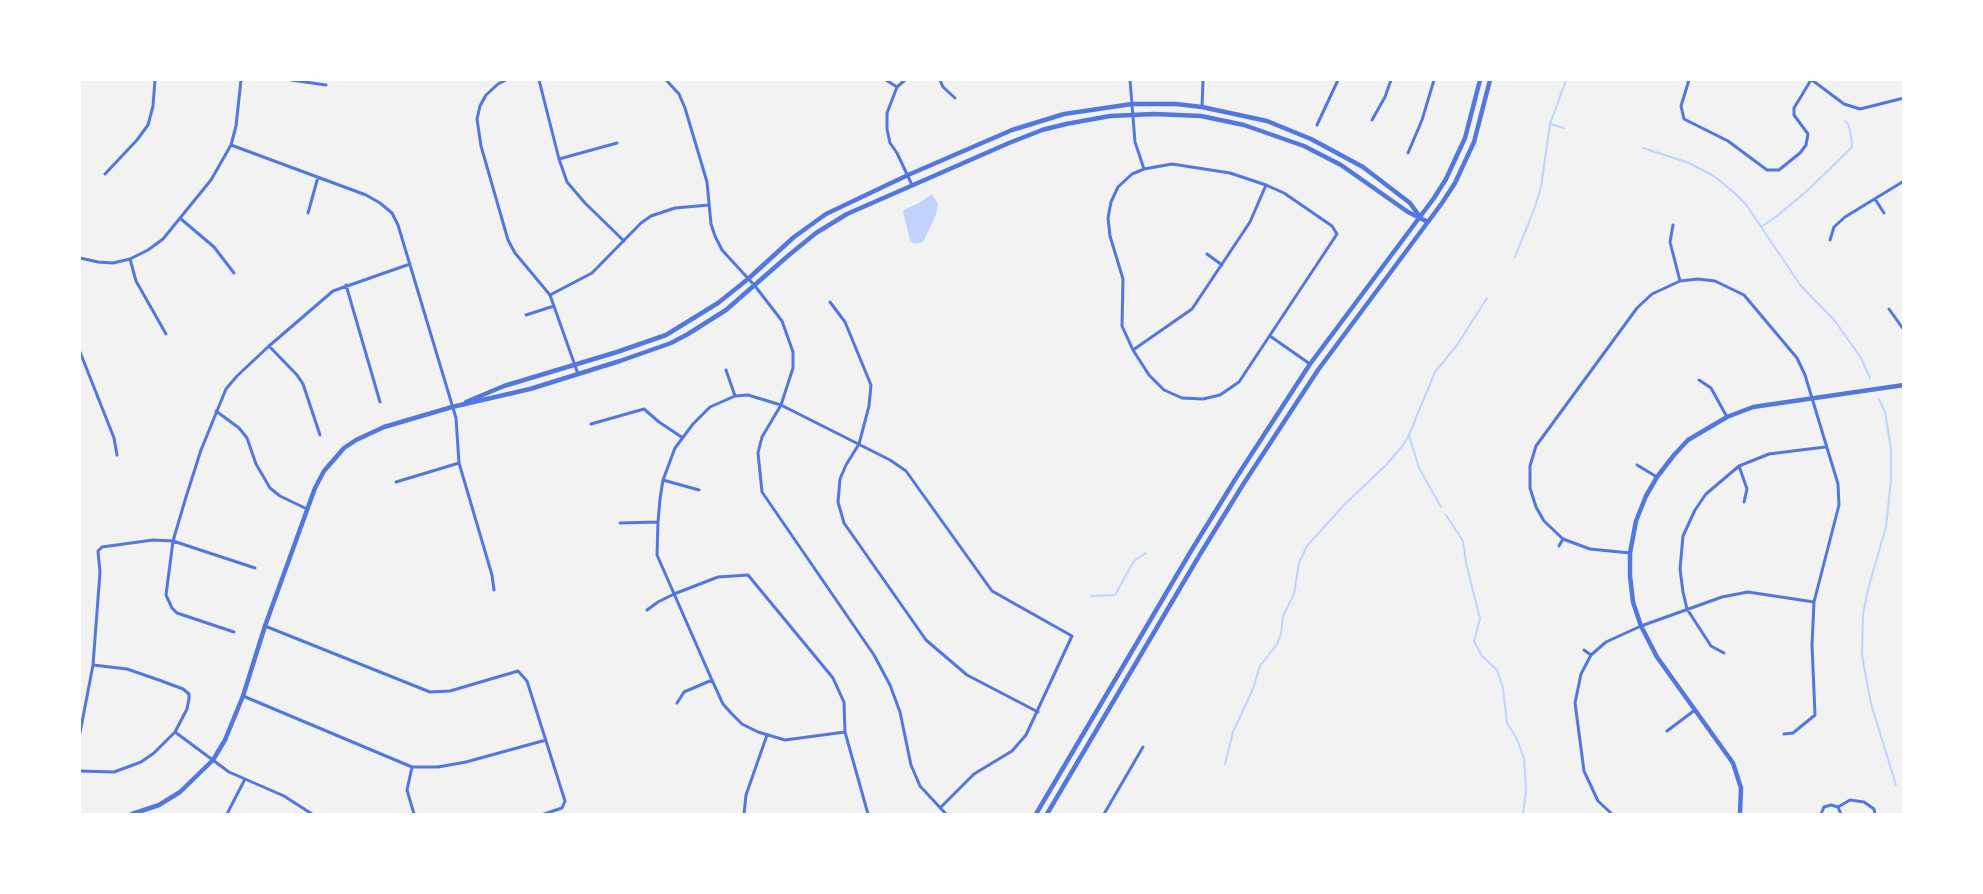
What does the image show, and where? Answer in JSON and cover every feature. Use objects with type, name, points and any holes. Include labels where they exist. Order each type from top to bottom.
[{"type":"street","points":[[105,174],[137,140],[148,124],[153,106],[155,80]]},
{"type":"street","points":[[80,258],[113,263],[130,259],[156,245],[181,219],[211,180],[231,145],[236,126],[241,80]]},
{"type":"street","points":[[291,80],[326,85]]},
{"type":"street","points":[[506,80],[486,95],[477,119],[478,132],[508,240],[515,253],[550,295],[578,374]]},
{"type":"street","points":[[539,80],[567,182],[624,241]]},
{"type":"street","points":[[666,80],[679,94],[686,108],[707,182],[711,224],[715,236],[722,250],[755,286],[782,321],[793,352],[794,368],[781,405],[762,437],[758,453],[762,492],[874,655],[890,685],[900,712],[911,765],[920,786],[945,814]]},
{"type":"street","points":[[886,80],[897,87]]},
{"type":"street","points":[[905,80],[897,87],[887,113],[887,129],[890,143],[912,185]]},
{"type":"street","points":[[940,80],[943,87],[955,98]]},
{"type":"street","points":[[1130,80],[1135,142],[1144,168]]},
{"type":"street","points":[[1202,106],[1203,80]]},
{"type":"street","points":[[1317,125],[1338,80]]},
{"type":"street","points":[[1372,120],[1385,97],[1391,80]]},
{"type":"street","points":[[1408,153],[1422,120],[1434,80]]},
{"type":"street","points":[[1036,814],[1191,550],[1310,364],[1446,179],[1465,138],[1480,80]]},
{"type":"street","points":[[1047,814],[1199,556],[1317,369],[1455,183],[1474,142],[1490,80]]},
{"type":"street","points":[[1689,80],[1681,106],[1684,119],[1728,141],[1767,170],[1779,170],[1806,145],[1808,135],[1794,115],[1794,108],[1812,80],[1844,104],[1860,109],[1904,98]]},
{"type":"street","points":[[453,407],[504,386],[666,335],[702,314],[748,279],[794,237],[826,214],[908,175],[1039,121],[1089,109],[1132,104],[1202,106],[1278,125],[1344,155],[1364,167],[1410,203],[1420,217]]},
{"type":"street","points":[[132,814],[159,804],[180,792],[213,760],[225,740],[243,696],[265,626],[307,509],[324,471],[344,448],[384,427],[578,374],[651,351],[688,334],[726,310],[789,255],[830,224],[912,185],[1042,130],[1091,119],[1133,115],[1202,116],[1264,130],[1322,155],[1383,193],[1408,212],[1428,222]]},
{"type":"street","points":[[559,159],[617,143]]},
{"type":"street","points":[[231,145],[366,195],[381,203],[392,213],[398,225],[453,407],[458,428],[459,463],[492,575],[494,590]]},
{"type":"street","points":[[1172,164],[1230,173],[1266,185],[1284,193],[1332,226],[1337,234],[1239,382],[1220,395],[1203,399],[1182,398],[1164,390],[1149,375],[1132,350],[1122,326],[1123,279],[1110,236],[1108,218],[1111,202],[1118,187],[1132,174],[1144,168],[1172,164]]},
{"type":"street","points":[[308,213],[318,177]]},
{"type":"street","points":[[1830,240],[1834,227],[1845,217],[1904,181]]},
{"type":"street","points":[[1132,350],[1192,309],[1250,222],[1266,185]]},
{"type":"street","points":[[1875,199],[1884,213]]},
{"type":"street","points":[[550,295],[592,273],[641,223],[662,211],[710,205]]},
{"type":"street","points":[[181,219],[214,247],[234,273]]},
{"type":"street","points":[[1673,225],[1670,242],[1680,280]]},
{"type":"street","points":[[1207,255],[1222,265]]},
{"type":"street","points":[[130,259],[136,281],[165,334]]},
{"type":"street","points":[[234,632],[177,613],[166,595],[173,541],[201,450],[226,389],[269,346],[333,291],[410,264]]},
{"type":"street","points":[[1630,553],[1590,549],[1563,539],[1544,521],[1536,507],[1530,488],[1530,466],[1536,446],[1637,308],[1652,294],[1680,280],[1715,281],[1744,295],[1797,358],[1805,375],[1838,484],[1839,505],[1814,602],[1812,645],[1815,715],[1793,733],[1784,734]]},
{"type":"street","points":[[346,285],[380,402]]},
{"type":"street","points":[[830,302],[845,322],[872,385],[860,444],[840,479],[838,502],[844,523],[935,648],[967,675],[1038,712]]},
{"type":"street","points":[[526,315],[554,306]]},
{"type":"street","points":[[1888,309],[1904,330]]},
{"type":"street","points":[[1270,336],[1310,364]]},
{"type":"street","points":[[269,346],[303,384],[320,435]]},
{"type":"street","points":[[80,352],[114,438],[117,455]]},
{"type":"street","points":[[726,370],[735,396]]},
{"type":"street","points":[[1699,380],[1711,388],[1727,417]]},
{"type":"street","points":[[1740,814],[1741,788],[1733,763],[1657,657],[1641,626],[1633,602],[1630,553],[1636,521],[1646,496],[1674,455],[1689,440],[1727,417],[1753,407],[1904,384]]},
{"type":"street","points":[[845,732],[785,740],[742,724],[723,704],[657,555],[657,522],[663,480],[675,448],[710,407],[735,396],[748,395],[781,405],[860,444],[906,471],[992,591],[1072,636],[1026,735],[1012,751],[974,774],[940,808]]},
{"type":"street","points":[[591,424],[644,409],[683,438]]},
{"type":"street","points":[[216,411],[239,428],[247,438],[256,464],[270,488],[280,496],[307,509]]},
{"type":"street","points":[[1724,653],[1711,646],[1687,609],[1683,592],[1680,569],[1683,536],[1695,510],[1706,494],[1739,466],[1769,454],[1826,447]]},
{"type":"street","points":[[396,482],[459,463]]},
{"type":"street","points":[[1637,465],[1657,477]]},
{"type":"street","points":[[1739,466],[1747,489],[1744,502]]},
{"type":"street","points":[[663,480],[699,490]]},
{"type":"street","points":[[620,523],[657,522]]},
{"type":"street","points":[[1559,546],[1563,539]]},
{"type":"street","points":[[80,734],[93,665],[100,572],[98,551],[102,547],[153,540],[173,541],[255,568]]},
{"type":"street","points":[[647,610],[674,594],[718,577],[748,575],[833,678],[844,702],[845,732],[868,814]]},
{"type":"street","points":[[1610,814],[1598,801],[1584,771],[1575,703],[1581,674],[1591,655],[1606,642],[1641,626],[1722,597],[1748,592],[1814,602]]},
{"type":"street","points":[[265,626],[430,692],[450,691],[518,671],[527,681],[565,801],[561,808],[544,814]]},
{"type":"street","points":[[1584,650],[1591,655]]},
{"type":"street","points":[[80,771],[114,772],[154,753],[175,732],[188,709],[189,694],[183,689],[127,669],[93,665]]},
{"type":"street","points":[[677,703],[684,692],[712,680]]},
{"type":"street","points":[[243,696],[412,767],[438,767],[466,762],[546,740]]},
{"type":"street","points":[[1667,730],[1695,710]]},
{"type":"street","points":[[175,732],[213,760],[245,779],[284,796],[312,814]]},
{"type":"street","points":[[744,814],[746,795],[767,735]]},
{"type":"street","points":[[1104,814],[1143,747]]},
{"type":"street","points":[[412,767],[407,790],[414,814]]},
{"type":"street","points":[[227,814],[245,779]]},
{"type":"street","points":[[1821,814],[1827,805],[1838,807],[1850,800],[1864,802],[1874,809],[1875,814]]},
{"type":"street","points":[[1838,807],[1841,814]]},
{"type":"water","points":[[932,194],[938,204],[936,215],[923,242],[914,244],[910,240],[903,212]]},
{"type":"waterway","points":[[1515,257],[1541,187],[1550,124],[1566,80]]},
{"type":"waterway","points":[[1762,226],[1808,190],[1852,147],[1851,135],[1845,121]]},
{"type":"waterway","points":[[1550,124],[1564,128]]},
{"type":"waterway","points":[[1643,148],[1689,163],[1714,176],[1738,196],[1801,286],[1835,321],[1861,358],[1870,378]]},
{"type":"waterway","points":[[1225,764],[1233,732],[1253,689],[1260,666],[1277,644],[1281,634],[1283,616],[1294,594],[1299,563],[1307,546],[1403,445],[1435,372],[1457,345],[1487,298]]},
{"type":"waterway","points":[[1879,399],[1885,412],[1891,449],[1891,480],[1886,527],[1863,614],[1862,655],[1871,704],[1896,785]]},
{"type":"waterway","points":[[1409,435],[1419,468],[1441,507]]},
{"type":"waterway","points":[[1446,515],[1463,541],[1480,619],[1474,641],[1482,656],[1497,670],[1503,688],[1507,723],[1516,737],[1524,758],[1526,791],[1523,814]]},
{"type":"waterway","points":[[1091,596],[1115,595],[1134,561],[1146,553]]}]
